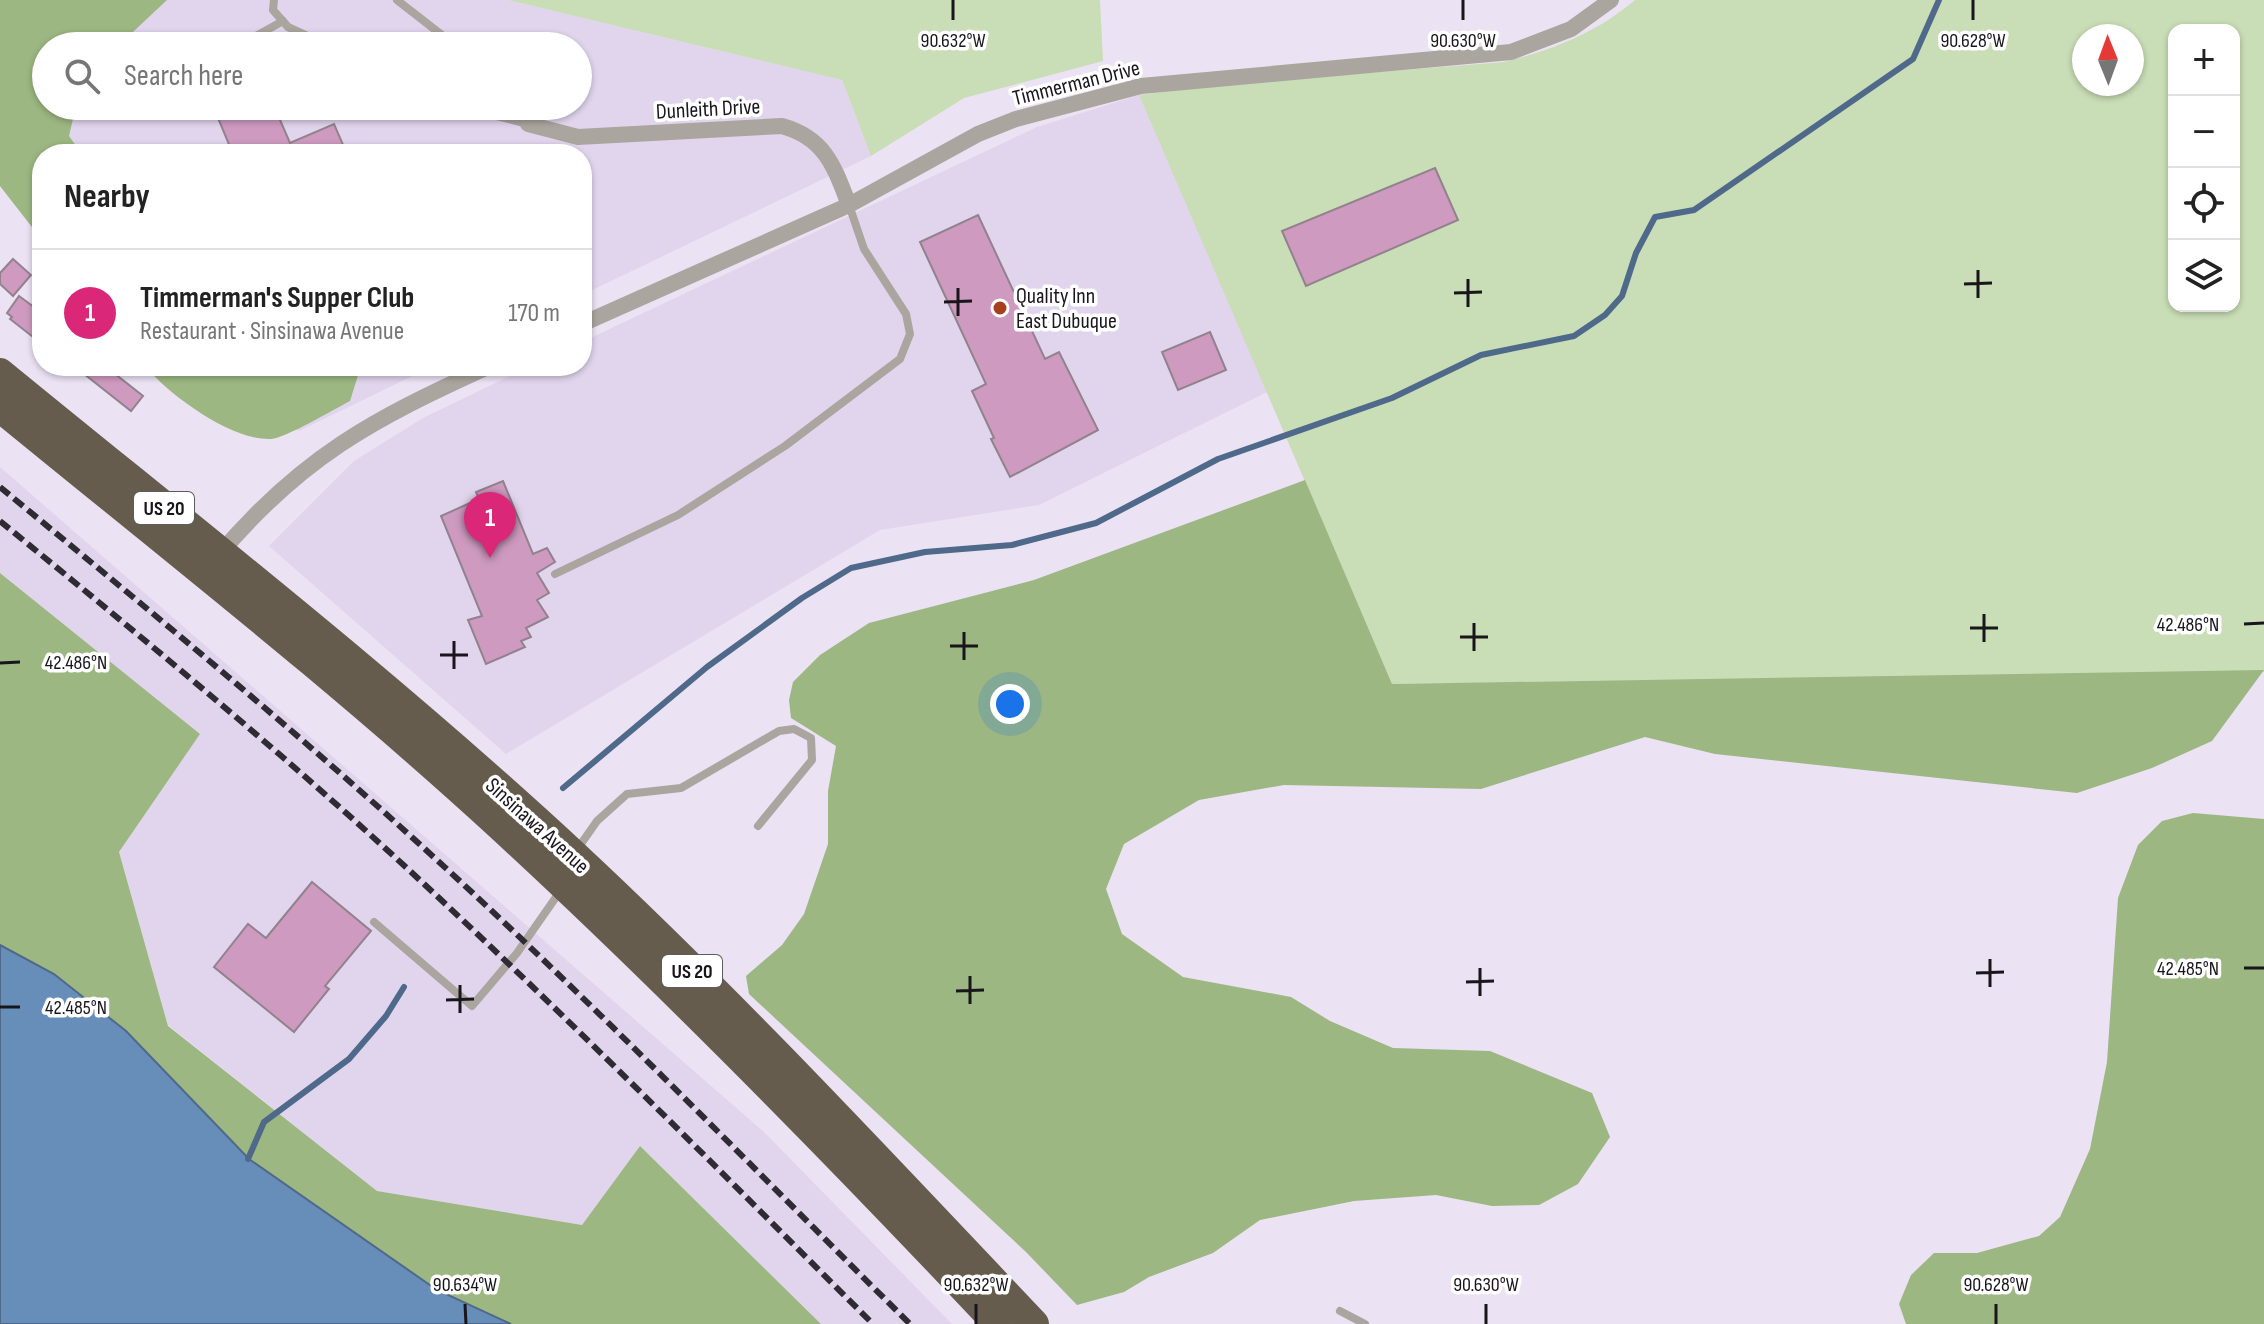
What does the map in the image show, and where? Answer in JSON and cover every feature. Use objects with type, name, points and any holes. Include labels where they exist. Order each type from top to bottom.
[{"type":"highway","name":"Sinsinawa Avenue","points":[[0,373],[564,886],[749,1064],[998,1324]]},
{"type":"highway","name":"Sinsinawa Avenue","points":[[0,407],[212,564],[574,855],[767,1044],[1034,1324]]},
{"type":"street","name":"Timmerman Drive","points":[[592,320],[849,205],[978,134],[1078,100],[1208,78],[1511,52],[1571,29],[1611,0]]},
{"type":"street","name":"Dunleith Drive","points":[[528,124],[578,137],[782,126],[815,141],[828,154],[849,205]]},
{"type":"street","points":[[212,564],[273,496],[348,437],[396,408],[468,376]]},
{"type":"lane","points":[[274,0],[273,10],[283,21],[303,32]]},
{"type":"lane","points":[[397,0],[438,32]]},
{"type":"lane","points":[[263,32],[283,21]]},
{"type":"lane","points":[[512,120],[528,124]]},
{"type":"lane","points":[[525,120],[528,124]]},
{"type":"lane","points":[[555,574],[678,515],[785,446],[900,359],[910,334],[906,314],[864,249],[849,205]]},
{"type":"lane","points":[[374,922],[472,1006],[517,953],[564,886],[574,855],[597,821],[627,794],[681,788],[779,731],[794,729],[811,738],[812,760],[758,826]]},
{"type":"lane","points":[[1340,1311],[1365,1324]]},
{"type":"shaded area","points":[[145,0],[508,0],[842,80],[871,156],[592,290],[592,144],[32,146],[0,121],[32,111],[32,120],[592,120],[592,32],[107,32]]},
{"type":"shaded area","points":[[1139,95],[1267,392],[1039,505],[880,530],[506,754],[269,546],[354,461],[423,418],[510,376],[592,376],[592,337],[1037,127]]},
{"type":"shaded area","points":[[203,376],[412,376],[299,431],[224,397]]},
{"type":"shaded area","points":[[0,467],[764,1132],[952,1324],[821,1324],[640,1146],[582,1225],[377,1191],[168,1025],[119,852],[200,734],[0,573]]},
{"type":"green space","points":[[0,0],[167,0],[133,32],[32,32],[32,120],[73,120],[69,136],[75,144],[32,144],[32,227],[0,186]]},
{"type":"green space","points":[[508,0],[1100,0],[1103,61],[964,98],[871,156],[842,80]]},
{"type":"green space","points":[[1635,0],[2264,0],[2264,672],[1392,684],[1139,95],[1217,85],[1504,62],[1573,39],[1605,22]]},
{"type":"green space","points":[[154,376],[358,376],[350,401],[298,429],[271,439],[238,433],[220,424],[185,402]]},
{"type":"green space","points":[[1305,480],[1392,684],[2264,670],[2212,741],[2152,768],[2077,793],[1715,754],[1645,737],[1481,789],[1284,785],[1199,800],[1124,844],[1106,889],[1122,934],[1183,977],[1291,997],[1330,1021],[1393,1048],[1490,1051],[1592,1093],[1610,1137],[1578,1184],[1539,1205],[1492,1206],[1436,1195],[1354,1201],[1260,1220],[1213,1253],[1149,1277],[1124,1292],[1077,1305],[1026,1252],[749,994],[746,976],[782,945],[804,914],[828,844],[828,791],[836,746],[791,718],[789,700],[793,682],[820,655],[869,623],[1034,580]]},
{"type":"green space","points":[[0,573],[200,734],[119,852],[168,1026],[377,1191],[582,1225],[640,1146],[821,1324],[511,1324],[437,1290],[248,1159],[126,1031],[54,974],[0,945]]},
{"type":"green space","points":[[2193,813],[2264,819],[2264,1324],[1906,1324],[1899,1304],[1911,1275],[1934,1253],[1977,1253],[2039,1236],[2060,1217],[2090,1149],[2107,1062],[2118,898],[2138,845],[2162,821]]},
{"type":"water","points":[[0,945],[54,974],[126,1031],[249,1159],[437,1290],[511,1324],[0,1324]]},
{"type":"building","points":[[219,120],[280,120],[290,143],[334,124],[343,144],[229,144]]},
{"type":"building","points":[[1435,168],[1458,220],[1306,286],[1282,231]]},
{"type":"building","points":[[978,215],[1045,359],[1059,352],[1098,430],[1010,477],[972,391],[986,384],[920,242]]},
{"type":"building","points":[[13,259],[31,275],[13,296],[0,284],[0,273]]},
{"type":"building","points":[[19,296],[32,306],[32,336],[10,319],[12,317],[7,313]]},
{"type":"building","points":[[1210,332],[1226,370],[1178,390],[1162,352]]},
{"type":"building","points":[[87,376],[118,376],[143,396],[131,411]]},
{"type":"building","points":[[503,481],[533,554],[547,548],[555,562],[537,573],[549,593],[537,600],[548,617],[526,628],[531,637],[521,641],[525,647],[486,664],[468,620],[482,616],[441,516],[479,499],[476,492]]},
{"type":"building","points":[[312,882],[371,931],[325,986],[329,989],[294,1032],[214,967],[248,924],[266,938]]},
{"type":"waterway","points":[[563,788],[707,667],[802,598],[851,568],[925,552],[1012,545],[1096,523],[1218,459],[1392,398],[1481,355],[1574,336],[1605,315],[1622,296],[1636,253],[1655,217],[1694,210],[1913,59],[1939,0]]},
{"type":"waterway","points":[[248,1159],[264,1122],[349,1059],[386,1016],[404,987]]},
{"type":"railway","points":[[0,487],[269,711],[488,907],[910,1324]]},
{"type":"railway","points":[[0,521],[259,737],[410,871],[586,1038],[873,1324]]},
{"type":"place","name":"Quality Inn East Dubuque","points":[[1000,308]]},
{"type":"place","name":"Timmerman's Supper Club","points":[[490,558]]}]
